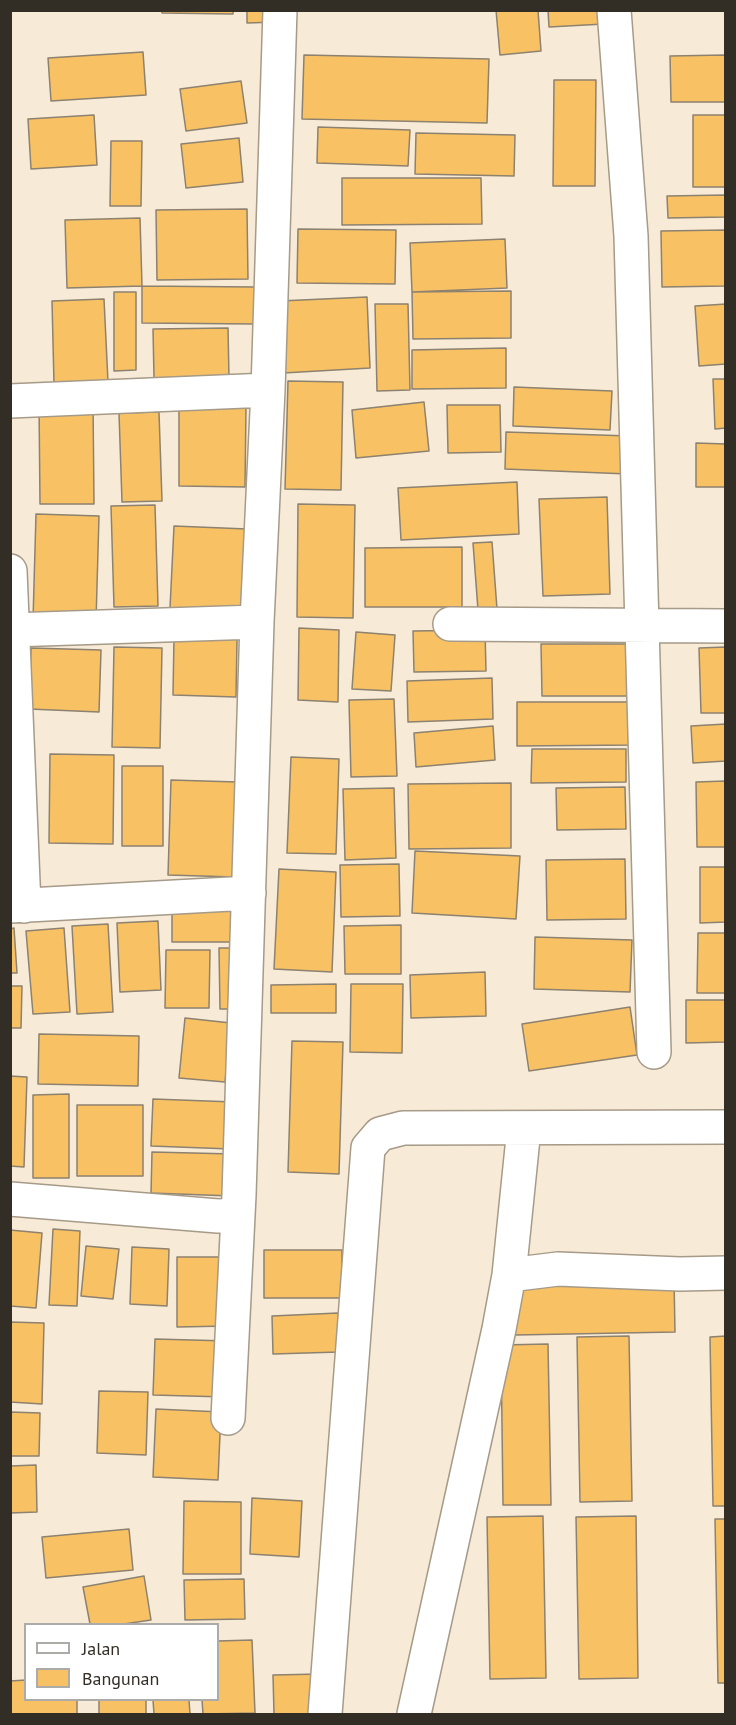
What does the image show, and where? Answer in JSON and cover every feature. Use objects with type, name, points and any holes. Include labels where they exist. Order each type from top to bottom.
[{"type":"street","points":[[228,1418],[238,1215],[280,10]]},
{"type":"street","points":[[614,10],[631,236],[654,1052]]},
{"type":"street","points":[[10,401],[268,390]]},
{"type":"street","points":[[10,571],[17,906],[249,892]]},
{"type":"street","points":[[11,630],[257,622]]},
{"type":"street","points":[[450,624],[726,626]]},
{"type":"street","points":[[325,1714],[368,1148],[380,1134],[403,1128],[726,1127]]},
{"type":"street","points":[[414,1714],[499,1329],[509,1275],[524,1128]]},
{"type":"street","points":[[10,1199],[218,1216],[238,1215]]},
{"type":"street","points":[[509,1275],[558,1269],[680,1274],[726,1273]]},
{"type":"building","points":[[162,10],[233,10],[233,14],[162,13]]},
{"type":"building","points":[[247,10],[277,10],[277,22],[247,23]]},
{"type":"building","points":[[496,10],[538,10],[541,51],[500,55]]},
{"type":"building","points":[[548,10],[603,10],[604,24],[549,27]]},
{"type":"building","points":[[143,52],[146,95],[51,101],[48,58]]},
{"type":"building","points":[[304,55],[489,59],[487,123],[302,119]]},
{"type":"building","points":[[726,55],[726,102],[671,102],[670,56]]},
{"type":"building","points":[[554,80],[596,80],[595,186],[553,186]]},
{"type":"building","points":[[241,81],[247,123],[186,131],[180,89]]},
{"type":"building","points":[[94,115],[97,165],[31,169],[28,119]]},
{"type":"building","points":[[693,115],[726,115],[726,187],[693,187]]},
{"type":"building","points":[[318,127],[410,130],[408,166],[317,163]]},
{"type":"building","points":[[416,133],[515,135],[514,176],[415,174]]},
{"type":"building","points":[[239,138],[243,182],[186,188],[181,144]]},
{"type":"building","points":[[111,141],[142,141],[141,206],[110,206]]},
{"type":"building","points":[[342,178],[481,178],[482,224],[342,225]]},
{"type":"building","points":[[726,195],[726,217],[668,218],[667,196]]},
{"type":"building","points":[[247,209],[248,279],[157,280],[156,210]]},
{"type":"building","points":[[140,218],[142,286],[67,288],[65,220]]},
{"type":"building","points":[[298,229],[396,230],[395,284],[297,283]]},
{"type":"building","points":[[726,230],[726,286],[662,287],[661,231]]},
{"type":"building","points":[[505,239],[507,288],[412,292],[410,243]]},
{"type":"building","points":[[142,286],[255,287],[255,324],[142,323]]},
{"type":"building","points":[[511,291],[511,338],[413,339],[412,292]]},
{"type":"building","points":[[114,292],[136,292],[136,370],[114,371]]},
{"type":"building","points":[[367,297],[370,368],[283,373],[280,301]]},
{"type":"building","points":[[104,299],[108,382],[54,384],[52,301]]},
{"type":"building","points":[[375,304],[408,304],[410,390],[377,391]]},
{"type":"building","points":[[726,304],[726,364],[699,366],[695,306]]},
{"type":"building","points":[[228,328],[229,378],[154,378],[153,329]]},
{"type":"building","points":[[506,348],[506,388],[412,389],[412,350]]},
{"type":"building","points":[[713,379],[726,379],[726,428],[715,429]]},
{"type":"building","points":[[288,381],[343,382],[341,490],[285,489]]},
{"type":"building","points":[[514,387],[612,391],[610,430],[513,426]]},
{"type":"building","points":[[93,401],[94,504],[40,504],[39,402]]},
{"type":"building","points":[[424,402],[429,451],[356,458],[352,410]]},
{"type":"building","points":[[447,405],[500,405],[501,452],[448,453]]},
{"type":"building","points":[[179,407],[246,407],[245,487],[179,486]]},
{"type":"building","points":[[159,412],[162,501],[122,502],[119,413]]},
{"type":"building","points":[[506,432],[630,436],[628,474],[505,469]]},
{"type":"building","points":[[696,443],[726,444],[726,487],[696,487]]},
{"type":"building","points":[[517,482],[519,534],[401,540],[398,488]]},
{"type":"building","points":[[607,497],[610,594],[543,596],[539,499]]},
{"type":"building","points":[[298,504],[355,505],[353,618],[297,617]]},
{"type":"building","points":[[155,505],[158,606],[114,607],[111,506]]},
{"type":"building","points":[[36,514],[99,516],[96,621],[33,620]]},
{"type":"building","points":[[174,526],[247,529],[244,611],[170,608]]},
{"type":"building","points":[[492,542],[497,609],[478,610],[473,543]]},
{"type":"building","points":[[462,547],[462,607],[365,607],[365,548]]},
{"type":"building","points":[[299,628],[339,630],[338,702],[298,700]]},
{"type":"building","points":[[485,630],[486,671],[414,672],[413,631]]},
{"type":"building","points":[[356,632],[395,635],[391,691],[352,689]]},
{"type":"building","points":[[174,637],[237,639],[236,697],[173,695]]},
{"type":"building","points":[[541,644],[627,644],[627,696],[542,696]]},
{"type":"building","points":[[114,647],[162,648],[160,748],[112,747]]},
{"type":"building","points":[[726,647],[726,713],[701,713],[699,648]]},
{"type":"building","points":[[31,648],[101,650],[99,712],[29,709]]},
{"type":"building","points":[[492,678],[493,719],[408,722],[407,681]]},
{"type":"building","points":[[394,699],[397,776],[351,777],[349,700]]},
{"type":"building","points":[[517,702],[634,702],[635,745],[517,746]]},
{"type":"building","points":[[726,724],[726,761],[693,763],[691,726]]},
{"type":"building","points":[[493,726],[495,760],[416,767],[414,733]]},
{"type":"building","points":[[532,749],[626,749],[626,782],[531,783]]},
{"type":"building","points":[[50,754],[114,755],[113,844],[49,843]]},
{"type":"building","points":[[291,757],[339,759],[336,854],[287,853]]},
{"type":"building","points":[[122,766],[163,766],[163,846],[122,846]]},
{"type":"building","points":[[171,780],[237,782],[235,877],[168,875]]},
{"type":"building","points":[[726,781],[726,847],[697,847],[696,782]]},
{"type":"building","points":[[511,783],[511,848],[409,849],[408,784]]},
{"type":"building","points":[[625,787],[626,829],[557,830],[556,788]]},
{"type":"building","points":[[394,788],[396,858],[345,860],[343,789]]},
{"type":"building","points":[[415,851],[520,856],[516,919],[412,913]]},
{"type":"building","points":[[625,859],[626,919],[547,920],[546,860]]},
{"type":"building","points":[[399,864],[400,916],[341,917],[340,865]]},
{"type":"building","points":[[700,867],[726,867],[726,922],[700,923]]},
{"type":"building","points":[[279,869],[336,872],[332,972],[274,969]]},
{"type":"building","points":[[237,902],[238,942],[172,942],[172,903]]},
{"type":"building","points":[[158,921],[161,990],[120,992],[117,923]]},
{"type":"building","points":[[108,924],[113,1012],[77,1014],[72,926]]},
{"type":"building","points":[[401,925],[401,974],[345,974],[344,926]]},
{"type":"building","points":[[14,928],[17,973],[10,973],[10,929]]},
{"type":"building","points":[[64,928],[70,1012],[33,1014],[26,931]]},
{"type":"building","points":[[698,933],[726,933],[726,993],[697,993]]},
{"type":"building","points":[[535,937],[632,940],[630,992],[534,989]]},
{"type":"building","points":[[219,948],[243,948],[244,1009],[220,1009]]},
{"type":"building","points":[[166,950],[210,950],[209,1008],[165,1008]]},
{"type":"building","points":[[485,972],[486,1016],[411,1018],[410,975]]},
{"type":"building","points":[[336,984],[336,1013],[271,1013],[271,985]]},
{"type":"building","points":[[351,984],[403,984],[402,1053],[350,1052]]},
{"type":"building","points":[[10,986],[22,986],[21,1028],[10,1028]]},
{"type":"building","points":[[686,1000],[726,1000],[726,1042],[686,1043]]},
{"type":"building","points":[[630,1007],[637,1055],[529,1071],[522,1024]]},
{"type":"building","points":[[185,1018],[231,1023],[225,1082],[179,1078]]},
{"type":"building","points":[[39,1034],[139,1036],[138,1086],[38,1084]]},
{"type":"building","points":[[292,1041],[343,1042],[339,1174],[288,1172]]},
{"type":"building","points":[[10,1076],[27,1077],[24,1167],[10,1166]]},
{"type":"building","points":[[69,1094],[69,1178],[33,1178],[33,1095]]},
{"type":"building","points":[[153,1099],[234,1102],[231,1149],[151,1146]]},
{"type":"building","points":[[77,1105],[143,1105],[143,1176],[77,1176]]},
{"type":"building","points":[[152,1152],[233,1154],[232,1196],[151,1193]]},
{"type":"building","points":[[53,1229],[80,1231],[77,1306],[49,1305]]},
{"type":"building","points":[[10,1230],[42,1233],[36,1308],[10,1306]]},
{"type":"building","points":[[86,1246],[119,1249],[113,1299],[81,1296]]},
{"type":"building","points":[[132,1247],[169,1249],[167,1306],[130,1304]]},
{"type":"building","points":[[264,1250],[342,1250],[342,1298],[264,1298]]},
{"type":"building","points":[[177,1257],[228,1257],[228,1326],[177,1327]]},
{"type":"building","points":[[674,1279],[675,1332],[515,1335],[514,1282]]},
{"type":"building","points":[[338,1313],[339,1352],[273,1354],[272,1316]]},
{"type":"building","points":[[10,1322],[44,1323],[42,1404],[10,1402]]},
{"type":"building","points":[[629,1336],[632,1501],[580,1502],[577,1337]]},
{"type":"building","points":[[726,1336],[726,1506],[713,1506],[710,1337]]},
{"type":"building","points":[[155,1339],[228,1341],[226,1397],[153,1395]]},
{"type":"building","points":[[548,1344],[551,1505],[503,1505],[501,1345]]},
{"type":"building","points":[[99,1391],[148,1392],[146,1455],[97,1453]]},
{"type":"building","points":[[156,1409],[221,1412],[218,1480],[153,1477]]},
{"type":"building","points":[[10,1412],[40,1413],[39,1456],[10,1456]]},
{"type":"building","points":[[36,1465],[37,1512],[10,1513],[10,1466]]},
{"type":"building","points":[[252,1498],[302,1501],[299,1557],[250,1554]]},
{"type":"building","points":[[184,1501],[241,1502],[241,1574],[183,1574]]},
{"type":"building","points":[[543,1516],[546,1678],[490,1679],[487,1517]]},
{"type":"building","points":[[636,1516],[638,1678],[579,1679],[576,1517]]},
{"type":"building","points":[[715,1519],[726,1519],[726,1683],[718,1683]]},
{"type":"building","points":[[129,1529],[133,1570],[46,1578],[42,1537]]},
{"type":"building","points":[[144,1576],[151,1620],[131,1623],[90,1623],[83,1587]]},
{"type":"building","points":[[244,1579],[245,1619],[185,1620],[184,1580]]},
{"type":"building","points":[[252,1640],[255,1713],[203,1714],[202,1701],[219,1701],[219,1641]]},
{"type":"building","points":[[321,1674],[321,1714],[274,1714],[273,1675]]},
{"type":"building","points":[[24,1680],[24,1701],[77,1701],[77,1714],[10,1714],[10,1681]]},
{"type":"building","points":[[99,1701],[146,1701],[146,1714],[99,1714]]},
{"type":"building","points":[[153,1701],[189,1701],[190,1714],[154,1714]]}]
